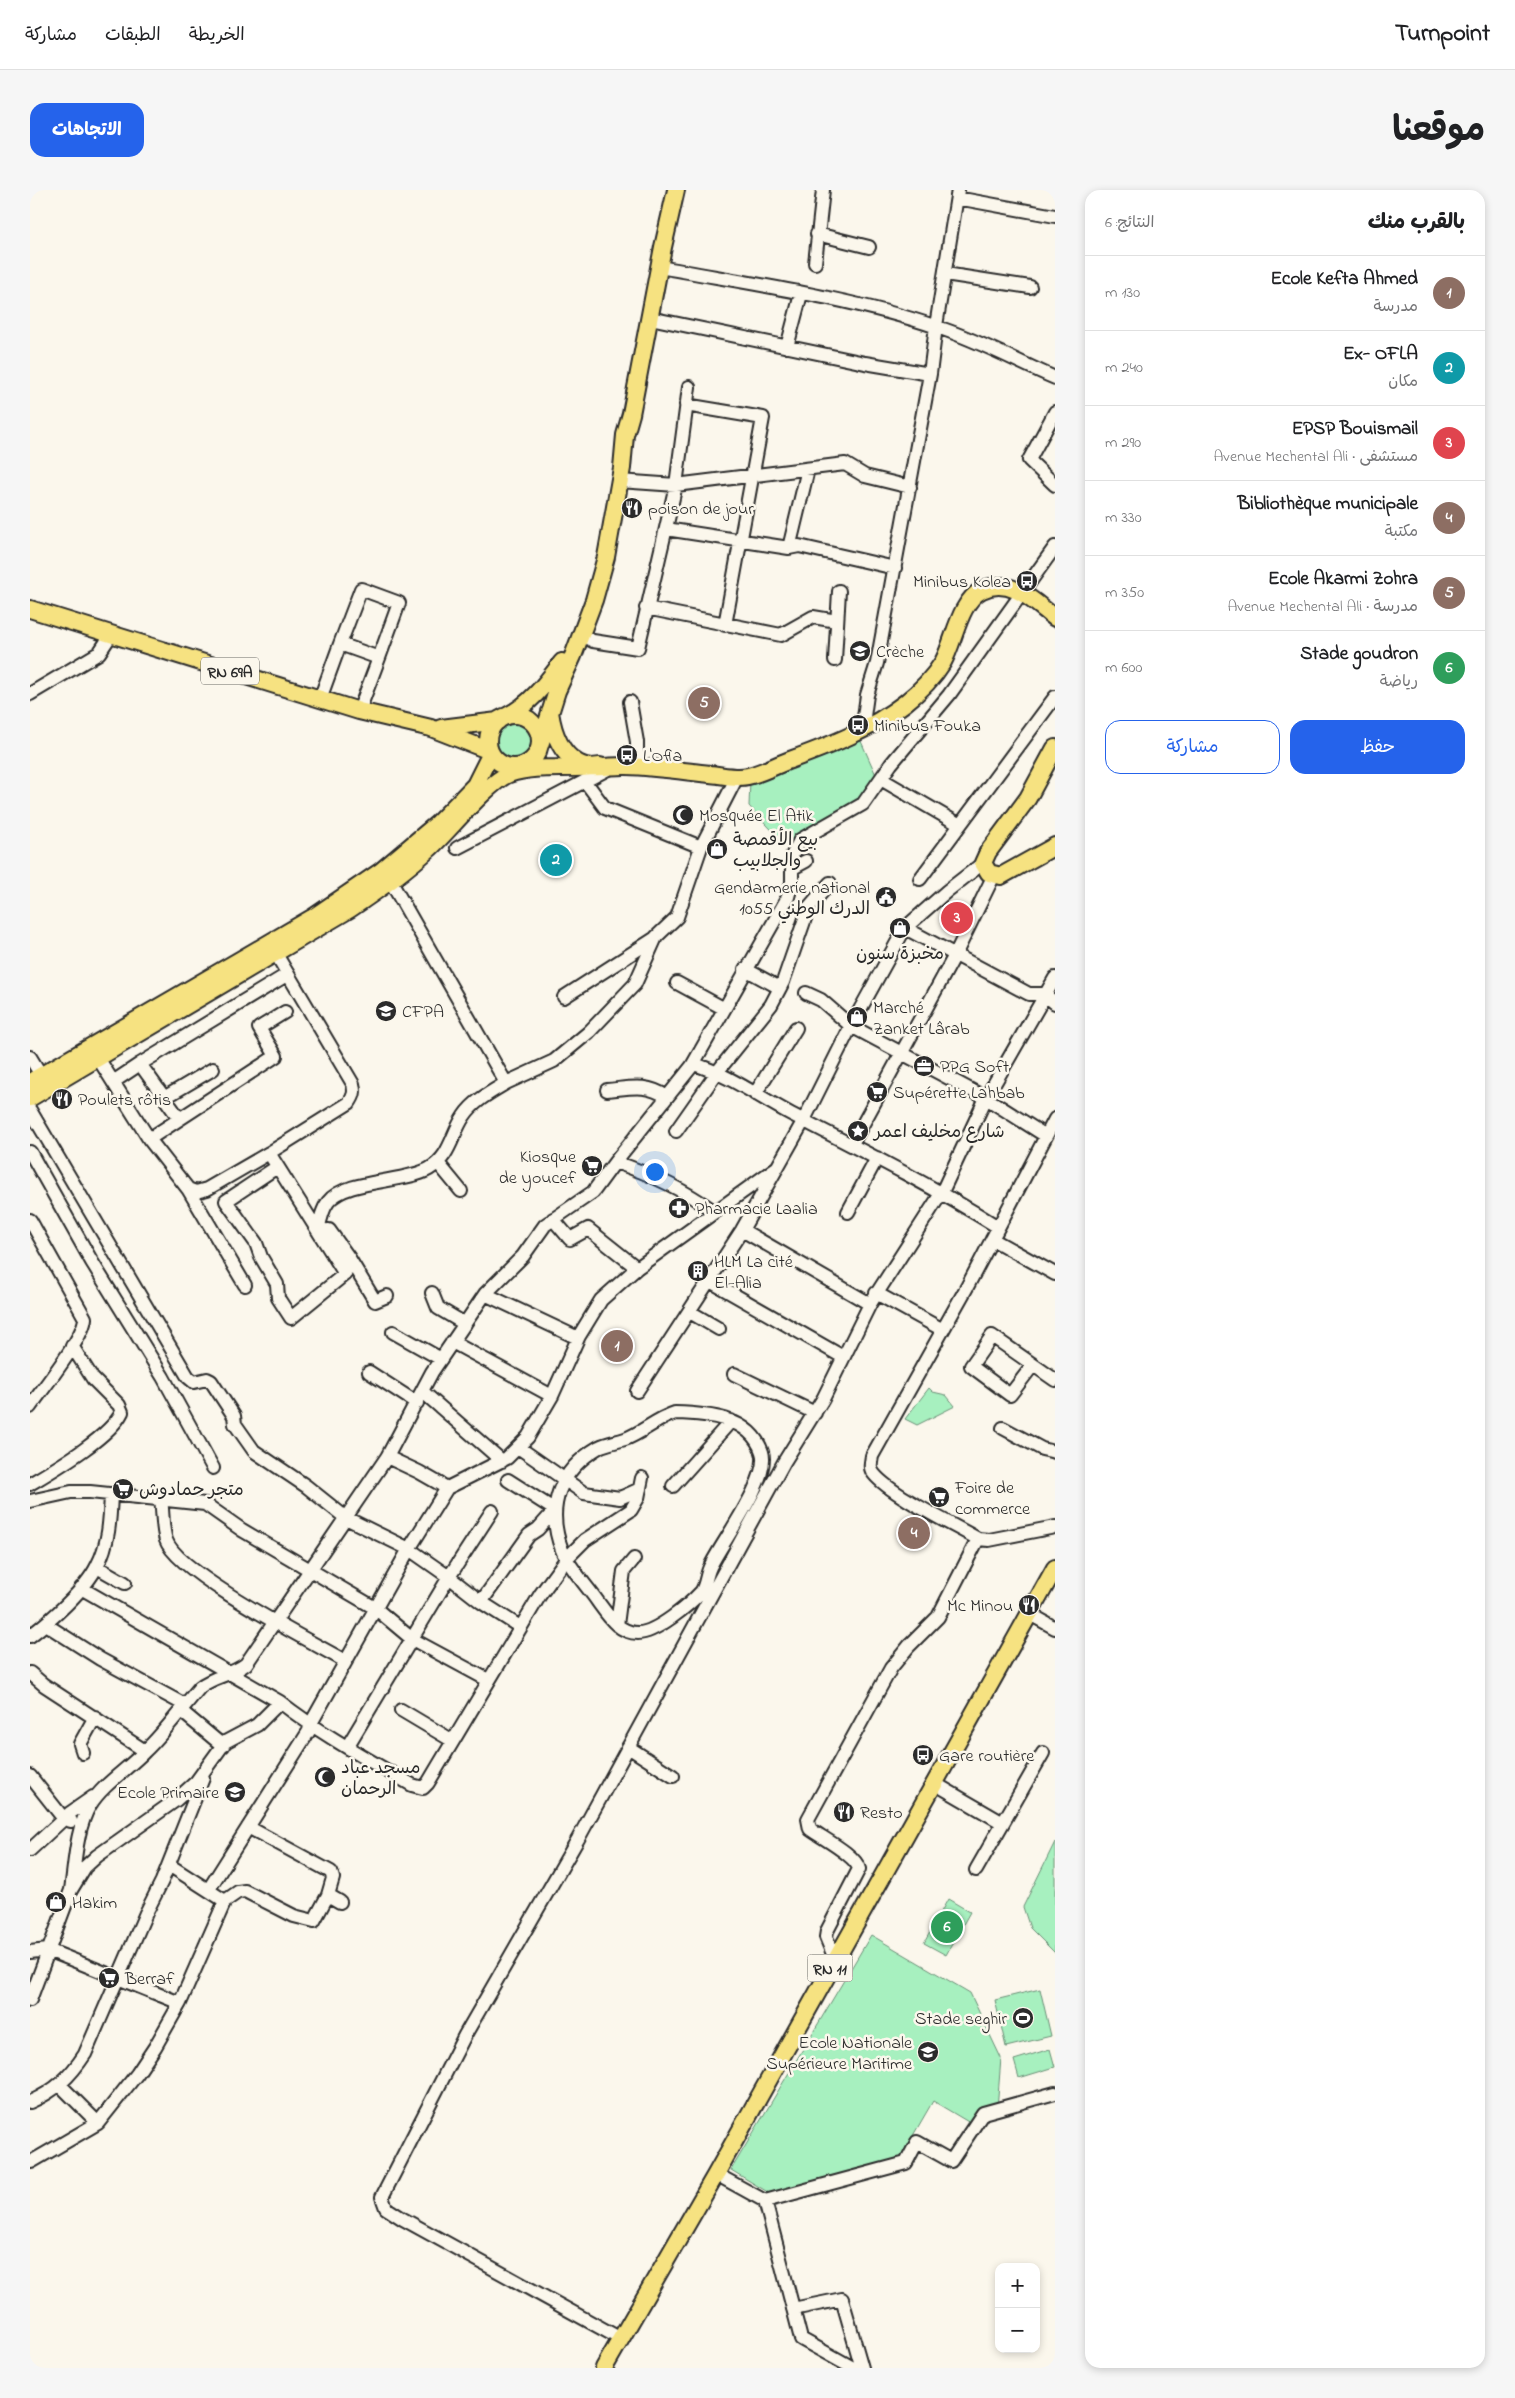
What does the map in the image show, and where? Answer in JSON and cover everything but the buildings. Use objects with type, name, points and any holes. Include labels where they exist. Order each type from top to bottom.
[{"type":"main road","points":[[30,1098],[350,909],[390,882],[430,848],[502,778],[534,758],[557,691],[580,637],[606,557],[624,456],[625,436],[676,190]]},
{"type":"main road","points":[[502,778],[523,770],[607,766],[637,766],[737,777],[753,775],[862,731],[905,703],[934,675],[949,649],[965,609],[974,596],[986,588],[997,586],[1012,588],[1021,592],[1055,618]]},
{"type":"main road","name":"RN 69A","points":[[30,609],[359,711],[431,728],[491,752]]},
{"type":"main road","points":[[542,768],[507,766],[501,763],[491,752],[488,739],[490,732],[502,719],[520,709],[546,684],[580,637]]},
{"type":"main road","points":[[550,712],[552,726],[559,743],[569,757],[578,763],[607,766]]},
{"type":"main road","points":[[502,719],[521,716],[528,719],[541,736],[559,743]]},
{"type":"main road","name":"RN 69A","points":[[431,728],[451,728],[502,719]]},
{"type":"main road","points":[[1055,748],[1028,798],[988,852],[983,863],[985,869],[994,876],[1001,876],[1055,846]]},
{"type":"main road","points":[[36,1079],[312,918],[353,891],[406,851],[457,805],[478,782],[491,752]]},
{"type":"main road","name":"RN 11","points":[[604,2368],[716,2174],[1055,1568]]},
{"type":"street","points":[[815,263],[823,190]]},
{"type":"street","points":[[862,731],[866,695],[877,664],[910,487],[958,194],[1055,216]]},
{"type":"street","points":[[817,234],[869,247]]},
{"type":"street","points":[[660,267],[848,303],[936,326],[968,338],[1055,378]]},
{"type":"street","points":[[945,274],[1030,287]]},
{"type":"street","points":[[787,346],[801,294]]},
{"type":"street","points":[[650,318],[930,374]]},
{"type":"street","points":[[580,637],[638,648],[676,485],[689,387]]},
{"type":"street","points":[[686,405],[764,418],[725,625]]},
{"type":"street","points":[[1055,412],[1029,460],[1055,484]]},
{"type":"street","points":[[620,481],[676,485],[845,464],[865,476],[910,487]]},
{"type":"street","points":[[789,548],[808,469]]},
{"type":"street","points":[[666,529],[789,548],[798,546],[895,568]]},
{"type":"street","points":[[30,1850],[64,1819],[105,1788],[145,1751],[208,1680],[246,1664],[274,1620],[311,1570],[387,1457],[441,1359],[485,1294],[523,1256],[545,1226],[586,1198],[694,1064],[723,1008],[788,897],[793,868],[792,856],[800,840],[861,805],[949,695],[1021,592],[1055,548]]},
{"type":"street","points":[[320,699],[361,589],[399,603],[359,711]]},
{"type":"street","points":[[835,660],[839,591]]},
{"type":"street","points":[[646,608],[782,635],[813,617],[837,621]]},
{"type":"street","points":[[30,694],[99,653],[110,634]]},
{"type":"street","points":[[340,644],[379,658]]},
{"type":"street","points":[[920,879],[1055,697]]},
{"type":"street","points":[[630,702],[637,742],[637,766]]},
{"type":"street","points":[[457,848],[585,781],[607,766]]},
{"type":"street","points":[[564,997],[655,939],[677,916],[701,847],[737,777]]},
{"type":"street","points":[[881,779],[960,825]]},
{"type":"street","points":[[585,781],[605,808],[701,847]]},
{"type":"street","points":[[793,868],[806,861]]},
{"type":"street","points":[[638,1391],[742,1230],[804,1120],[851,1026],[906,928],[947,891],[983,863]]},
{"type":"street","points":[[852,1144],[955,955],[994,876]]},
{"type":"street","points":[[390,882],[506,1083]]},
{"type":"street","points":[[676,1131],[718,1071],[771,1005],[780,988],[809,907],[830,883]]},
{"type":"street","points":[[906,928],[1029,994],[1044,994],[1055,1002]]},
{"type":"street","points":[[318,1231],[328,1201],[340,1193],[385,1180],[416,1175],[438,1163],[447,1154],[463,1118],[469,1110],[506,1083],[554,1060],[589,1032],[635,984],[655,939]]},
{"type":"street","points":[[188,1189],[196,1192],[207,1189],[269,1153],[349,1102],[353,1097],[353,1084],[276,954]]},
{"type":"street","points":[[745,969],[780,988]]},
{"type":"street","points":[[114,1082],[140,1064],[288,974]]},
{"type":"street","points":[[621,2339],[403,2219],[386,2208],[382,2197],[465,2035],[628,1747],[784,1462],[815,1413],[873,1299],[942,1192],[986,1098],[1044,994],[1055,978]]},
{"type":"street","points":[[677,983],[723,1008]]},
{"type":"street","points":[[806,993],[821,1000],[851,1026],[986,1098],[1046,1136]]},
{"type":"street","points":[[149,1139],[276,1056],[259,1028],[285,1012]]},
{"type":"street","points":[[754,1094],[796,1028]]},
{"type":"street","points":[[30,1057],[36,1079]]},
{"type":"street","points":[[98,1058],[149,1139],[188,1189],[245,1285]]},
{"type":"street","points":[[140,1064],[179,1118]]},
{"type":"street","points":[[694,1064],[718,1071],[754,1094],[942,1192],[998,1227]]},
{"type":"street","points":[[164,1098],[213,1068]]},
{"type":"street","points":[[607,1090],[644,1087],[655,1089],[667,1097]]},
{"type":"street","points":[[30,1110],[188,1378],[194,1382],[207,1378],[211,1381],[234,1416],[235,1424],[254,1452],[306,1486],[346,1518],[409,1549],[480,1602],[520,1627]]},
{"type":"street","points":[[1055,1119],[943,1330],[872,1456],[870,1467],[874,1474],[894,1490],[978,1539],[989,1540],[1055,1527]]},
{"type":"street","points":[[30,1152],[213,1468]]},
{"type":"street","points":[[269,1153],[345,1274],[292,1318],[278,1298],[277,1284],[261,1258],[256,1243],[226,1200],[277,1166]]},
{"type":"street","points":[[848,1212],[877,1158]]},
{"type":"street","points":[[615,1162],[650,1174],[675,1186],[715,1212]]},
{"type":"street","points":[[438,1163],[461,1191]]},
{"type":"street","points":[[209,1889],[309,1731],[310,1725],[375,1608],[447,1488],[502,1461],[528,1437],[552,1396],[578,1338],[601,1300],[637,1268],[776,1168]]},
{"type":"street","points":[[553,1219],[570,1239],[588,1229],[637,1268]]},
{"type":"street","points":[[30,1220],[83,1312],[85,1323],[72,1346],[30,1407]]},
{"type":"street","points":[[318,1231],[329,1230],[349,1258],[375,1301],[387,1296]]},
{"type":"street","points":[[742,1230],[873,1299],[943,1330]]},
{"type":"street","points":[[992,1239],[1055,1274]]},
{"type":"street","points":[[710,1281],[843,1357]]},
{"type":"street","points":[[432,1293],[438,1308],[465,1324]]},
{"type":"street","points":[[485,1294],[578,1338]]},
{"type":"street","points":[[690,1312],[719,1329]]},
{"type":"street","points":[[393,1332],[441,1359]]},
{"type":"street","points":[[1033,1365],[1010,1395],[971,1366],[992,1336],[1055,1380]]},
{"type":"street","points":[[452,1342],[552,1396]]},
{"type":"street","points":[[30,1484],[64,1464],[106,1431],[122,1412],[119,1405],[93,1379],[72,1346]]},
{"type":"street","points":[[369,1372],[420,1398],[502,1461]]},
{"type":"street","points":[[734,1374],[815,1413]]},
{"type":"street","points":[[675,1413],[714,1415],[731,1421],[746,1431],[758,1443],[763,1454],[762,1468],[748,1503],[715,1559],[702,1590],[662,1624],[640,1633],[628,1632],[617,1625],[562,1551],[556,1530],[555,1510],[564,1478],[578,1461],[601,1446],[626,1439],[661,1417],[675,1413]]},
{"type":"street","points":[[673,1486],[731,1421]]},
{"type":"street","points":[[1003,1428],[1042,1449],[1055,1452]]},
{"type":"street","points":[[80,1588],[223,1673],[280,1702],[310,1725],[346,1747],[412,1785],[423,1788],[428,1783],[540,1595],[567,1558],[585,1540],[631,1510],[638,1498],[641,1484],[620,1498],[584,1494],[518,1447]]},
{"type":"street","points":[[387,1457],[447,1488]]},
{"type":"street","points":[[508,1480],[555,1510]]},
{"type":"street","points":[[30,1501],[71,1492],[111,1494],[205,1504],[242,1530],[375,1608],[412,1638],[488,1680]]},
{"type":"street","points":[[30,1636],[45,1624],[80,1588],[97,1567],[108,1533],[111,1494]]},
{"type":"street","points":[[161,1499],[166,1541],[180,1559],[232,1597],[345,1661]]},
{"type":"street","points":[[480,1602],[529,1535],[538,1529],[555,1510]]},
{"type":"street","points":[[346,1747],[449,1577],[492,1511]]},
{"type":"street","points":[[835,1960],[826,1937],[827,1931],[859,1869],[853,1859],[810,1829],[808,1819],[891,1668],[909,1646],[938,1617],[978,1539]]},
{"type":"street","points":[[617,1625],[624,1571],[634,1559]]},
{"type":"street","points":[[715,1559],[727,1565]]},
{"type":"street","points":[[97,1567],[124,1583]]},
{"type":"street","points":[[1030,1614],[1055,1628]]},
{"type":"street","points":[[45,1624],[100,1659],[183,1707],[222,1746]]},
{"type":"street","points":[[30,1673],[44,1685],[145,1751]]},
{"type":"street","points":[[30,2000],[71,1890],[85,1867],[97,1856],[176,1800],[196,1782],[222,1746],[233,1736],[257,1725],[280,1702]]},
{"type":"street","points":[[401,1710],[453,1741]]},
{"type":"street","points":[[83,1752],[80,1744],[95,1717]]},
{"type":"street","points":[[628,1747],[672,1776]]},
{"type":"street","points":[[976,1870],[1043,1753]]},
{"type":"street","points":[[30,2102],[60,2086],[85,2054],[146,1913],[169,1865],[207,1769]]},
{"type":"street","points":[[30,1776],[64,1819],[83,1825]]},
{"type":"street","points":[[934,1783],[1002,1823]]},
{"type":"street","points":[[71,1890],[83,1825],[91,1804],[105,1788]]},
{"type":"street","points":[[31,2162],[98,2123],[137,2074],[180,2003],[226,1900],[238,1892],[245,1891],[294,1916],[314,1921],[328,1895],[333,1878],[331,1872],[248,1827]]},
{"type":"street","points":[[169,1865],[226,1900]]},
{"type":"street","points":[[328,1895],[340,1902]]},
{"type":"street","points":[[30,1952],[48,1950],[180,2003]]},
{"type":"street","points":[[60,2086],[98,2123]]},
{"type":"street","points":[[716,2174],[765,2201],[906,2163],[917,2142],[951,2161],[983,2113],[1055,2093]]},
{"type":"street","points":[[765,2201],[801,2338],[853,2368]]},
{"type":"street","points":[[793,2309],[842,2299],[862,2368]]},
{"type":"green space","points":[[514,722],[521,723],[527,728],[532,734],[532,748],[527,754],[521,759],[514,760],[507,759],[501,754],[496,748],[495,741],[496,734],[501,728],[507,723]]},
{"type":"green space","points":[[860,739],[876,775],[857,804],[784,843],[749,806],[750,780]]},
{"type":"green space","points":[[929,1388],[933,1392],[946,1395],[955,1406],[917,1425],[905,1419]]},
{"type":"green space","points":[[1055,1842],[1055,1953],[1030,1928],[1023,1907]]},
{"type":"green space","points":[[948,1899],[970,1912],[946,1955],[924,1943]]},
{"type":"green space","points":[[871,1935],[970,1993],[1001,2058],[997,2109],[970,2123],[933,2101],[900,2158],[771,2194],[731,2170]]},
{"type":"green space","name":"Stade seghir","points":[[1040,1989],[1051,2036],[1006,2047],[995,2000]]},
{"type":"green space","points":[[1050,2049],[1055,2067],[1019,2078],[1014,2060]]},
{"type":"place","name":"poison de jour","points":[[632,508]]},
{"type":"place","name":"Minibus Kolea","points":[[1027,581]]},
{"type":"place","name":"Crèche","points":[[860,651]]},
{"type":"place","name":"Ecole Akarmi Zohra","points":[[704,703]]},
{"type":"place","name":"Minibus Fouka","points":[[858,725]]},
{"type":"place","name":"L'Ofla","points":[[627,755]]},
{"type":"place","name":"Mosquée El Atik","points":[[683,815]]},
{"type":"place","name":"بيع الأقمصة والجلابيب","points":[[717,849]]},
{"type":"place","name":"Ex- OFLA","points":[[556,860]]},
{"type":"place","name":"Gendarmerie national 1055 الدرك الوطني","points":[[886,897]]},
{"type":"place","name":"EPSP Bouismail","points":[[957,918]]},
{"type":"place","name":"مخبزة سنون","points":[[900,928]]},
{"type":"place","name":"CFPA","points":[[386,1011]]},
{"type":"place","name":"Marché Zanket Lârab","points":[[857,1017]]},
{"type":"place","name":"PPG Soft","points":[[924,1066]]},
{"type":"place","name":"Supérette Lahbab","points":[[877,1092]]},
{"type":"place","name":"Poulets rôtis","points":[[62,1099]]},
{"type":"place","name":"شارع مخليف اعمر","points":[[858,1131]]},
{"type":"place","name":"Kiosque de youcef","points":[[592,1166]]},
{"type":"place","name":"Pharmacie Laalia","points":[[679,1208]]},
{"type":"place","name":"HLM La cité El-Alia","points":[[698,1271]]},
{"type":"place","name":"Ecole Kefta Ahmed","points":[[617,1346]]},
{"type":"place","name":"متجر حمادوش","points":[[123,1489]]},
{"type":"place","name":"Foire de commerce","points":[[939,1497]]},
{"type":"place","name":"Bibliothèque municipale","points":[[914,1533]]},
{"type":"place","name":"Mc Minou","points":[[1029,1605]]},
{"type":"place","name":"Gare routière","points":[[923,1755]]},
{"type":"place","name":"مسجد عباد الرحمان","points":[[325,1777]]},
{"type":"place","name":"Ecole Primaire","points":[[235,1792]]},
{"type":"place","name":"Resto","points":[[844,1812]]},
{"type":"place","name":"Hakim","points":[[56,1902]]},
{"type":"place","name":"Stade goudron","points":[[947,1927]]},
{"type":"place","name":"Berraf","points":[[109,1978]]},
{"type":"place","name":"Stade seghir","points":[[1023,2018]]},
{"type":"place","name":"Ecole Nationale Supérieure Maritime","points":[[928,2052]]}]
